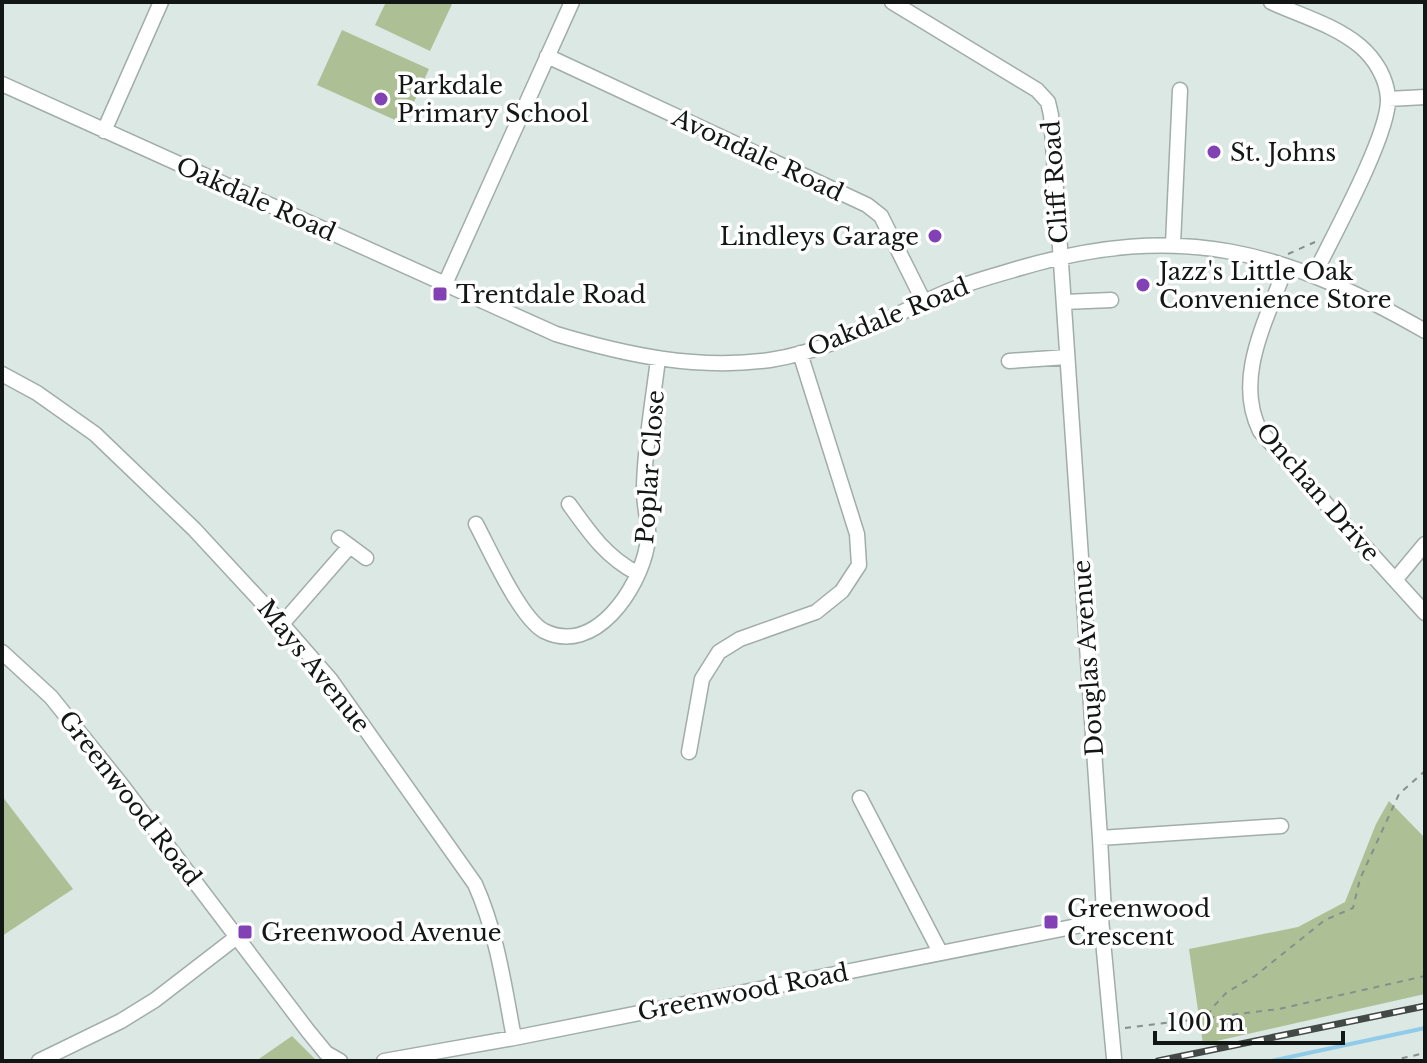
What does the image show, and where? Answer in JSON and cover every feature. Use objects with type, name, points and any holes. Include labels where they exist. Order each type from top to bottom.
[{"type":"street","points":[[104,131],[161,2]]},
{"type":"street","points":[[445,284],[572,2]]},
{"type":"street","name":"Cliff Road","points":[[892,2],[1037,90],[1048,102],[1061,256]]},
{"type":"street","points":[[1271,2],[1357,44],[1376,63],[1384,78],[1388,99],[1381,131],[1314,275]]},
{"type":"street","name":"Avondale Road","points":[[547,56],[867,205],[881,216],[924,302]]},
{"type":"street","name":"Oakdale Road","points":[[2,84],[556,334],[611,351],[658,359],[725,363],[770,360],[856,335],[924,302],[985,278],[1061,256],[1099,249],[1173,244],[1248,254],[1314,275],[1369,299],[1425,331]]},
{"type":"street","points":[[1173,244],[1180,90]]},
{"type":"street","points":[[1388,99],[1425,97]]},
{"type":"street","name":"Douglas Avenue","points":[[1061,256],[1100,838],[1104,913],[1101,919],[1114,1058]]},
{"type":"street","name":"Onchan Drive","points":[[1286,266],[1250,374],[1252,414],[1260,431],[1425,613]]},
{"type":"street","points":[[1064,302],[1111,300]]},
{"type":"street","points":[[689,752],[702,679],[719,652],[740,639],[816,612],[842,591],[859,565],[857,534],[800,353]]},
{"type":"street","points":[[1009,361],[1067,357]]},
{"type":"street","name":"Poplar Close","points":[[476,524],[524,612],[544,631],[569,636],[600,628],[623,601],[647,548],[649,521],[643,489],[658,359]]},
{"type":"street","name":"Mays Avenue","points":[[2,374],[37,393],[95,434],[194,529],[330,679],[475,884],[489,916],[497,947],[514,1038]]},
{"type":"street","name":"Poplar Close","points":[[569,504],[617,563],[637,573]]},
{"type":"street","points":[[282,624],[345,542],[366,558]]},
{"type":"street","points":[[1395,580],[1425,544]]},
{"type":"street","name":"Greenwood Road","points":[[2,652],[51,697],[326,1053],[340,1061]]},
{"type":"street","points":[[860,798],[940,952]]},
{"type":"street","points":[[1100,838],[1281,826]]},
{"type":"street","name":"Greenwood Road","points":[[384,1061],[514,1038],[1101,919]]},
{"type":"street","points":[[39,1061],[121,1021],[155,1000],[238,936]]},
{"type":"path","points":[[1209,1016],[1211,1009],[1227,992],[1255,976],[1325,920],[1353,908],[1360,879],[1399,794],[1425,771]]},
{"type":"path","points":[[1112,1031],[1279,1009],[1425,976]]},
{"type":"path","points":[[1390,1061],[1425,1053]]},
{"type":"green space","points":[[386,2],[453,2],[430,51],[375,25]]},
{"type":"green space","points":[[342,30],[429,69],[404,124],[317,85]]},
{"type":"green space","points":[[2,796],[73,889],[2,936]]},
{"type":"green space","points":[[1389,801],[1425,838],[1425,994],[1203,1044],[1189,949],[1298,927],[1345,902],[1376,824]]},
{"type":"green space","points":[[292,1036],[317,1061],[256,1061]]},
{"type":"waterway","points":[[1271,1061],[1425,1028]]},
{"type":"railway","points":[[1158,1061],[1425,1006]]},
{"type":"place","name":"Parkdale Primary School","points":[[381,99]]},
{"type":"place","name":"St. Johns","points":[[1214,152]]},
{"type":"place","name":"Lindleys Garage","points":[[935,236]]},
{"type":"place","name":"Jazz's Little Oak Convenience Store","points":[[1143,285]]},
{"type":"place","name":"Trentdale Road","points":[[440,294]]},
{"type":"place","name":"Greenwood Crescent","points":[[1051,922]]},
{"type":"place","name":"Greenwood Avenue","points":[[245,932]]}]
